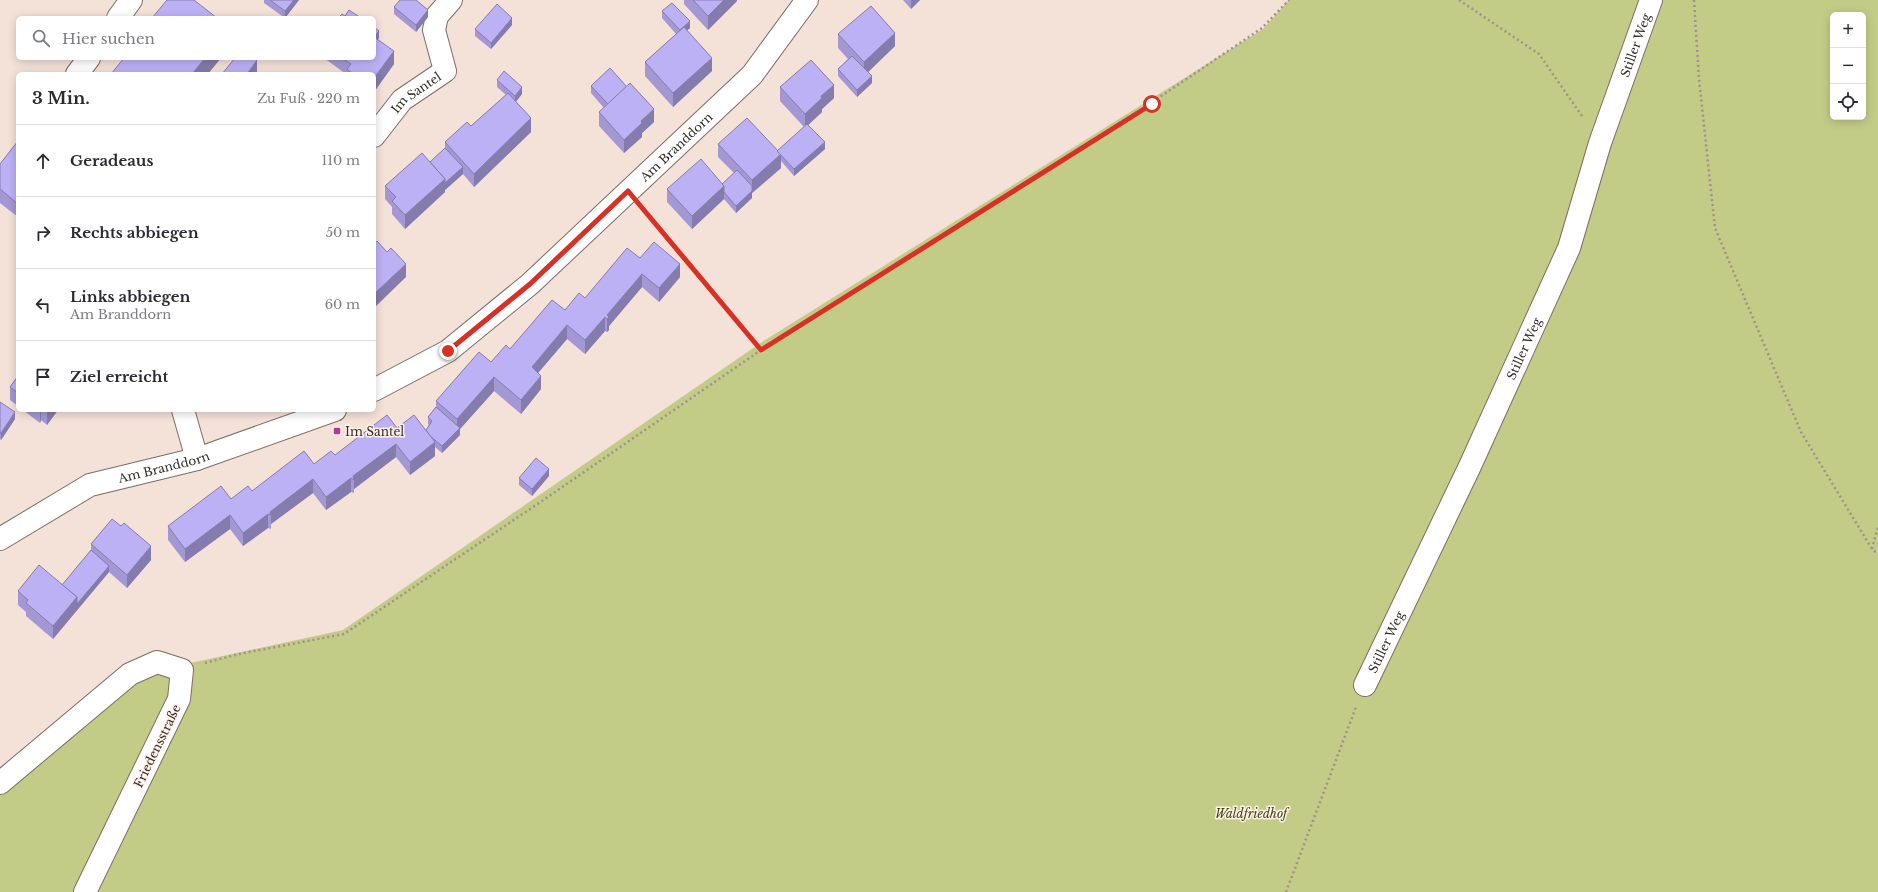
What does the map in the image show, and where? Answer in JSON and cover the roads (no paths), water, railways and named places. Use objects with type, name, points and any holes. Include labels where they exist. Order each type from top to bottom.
[{"type":"street","points":[[119,16],[131,0]]},
{"type":"street","name":"Im Santel","points":[[376,133],[402,100],[445,71],[437,47],[434,30],[437,16],[451,0]]},
{"type":"street","name":"Am Branddorn","points":[[376,389],[448,351],[530,284],[752,75],[807,0]]},
{"type":"street","name":"Stiller Weg","points":[[1365,685],[1470,466],[1569,248],[1600,143],[1651,0]]},
{"type":"street","points":[[78,72],[88,60]]},
{"type":"street","points":[[185,412],[197,459]]},
{"type":"street","name":"Am Branddorn","points":[[0,539],[90,485],[197,459],[329,412]]},
{"type":"street","name":"Friedensstraße","points":[[0,783],[130,674],[157,662],[182,670],[179,699],[85,892]]},
{"type":"place","name":"Im Santel","points":[[337,431]]},
{"type":"park label","name":"Waldfriedhof","points":[[1251,813]]}]
